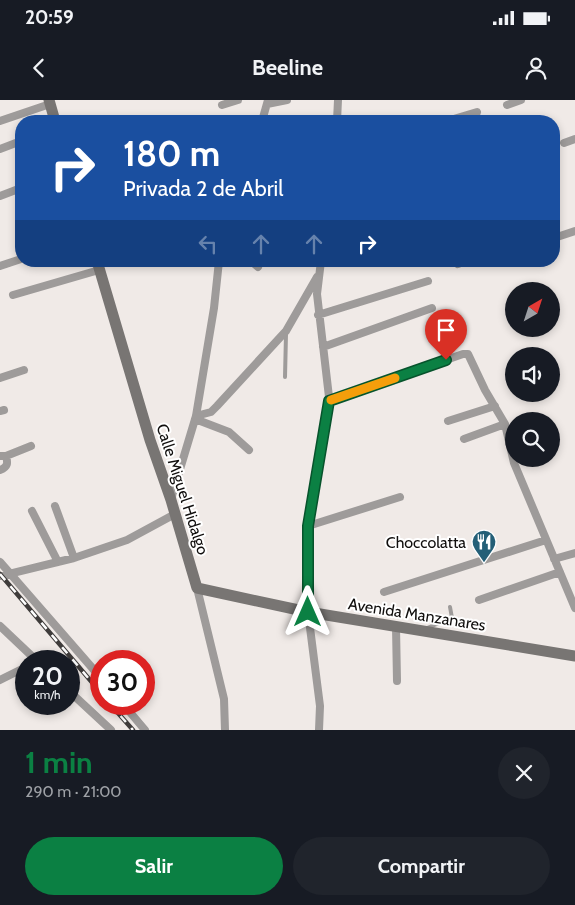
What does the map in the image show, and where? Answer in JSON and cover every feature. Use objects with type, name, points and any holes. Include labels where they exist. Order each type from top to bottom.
[{"type":"street","points":[[222,105],[238,100]]},
{"type":"street","points":[[264,115],[268,102],[287,100]]},
{"type":"street","points":[[337,115],[338,100]]},
{"type":"street","points":[[508,105],[521,100]]},
{"type":"street","points":[[0,120],[50,102],[54,115]]},
{"type":"street","points":[[467,115],[477,112]]},
{"type":"street","points":[[564,143],[575,139]]},
{"type":"street","points":[[0,149],[15,143]]},
{"type":"street","points":[[0,196],[15,190]]},
{"type":"street","points":[[560,236],[575,231]]},
{"type":"street","points":[[0,266],[15,261]]},
{"type":"street","points":[[13,295],[95,267]]},
{"type":"street","name":"Calle Miguel Hidalgo","points":[[98,267],[150,440],[171,500],[196,588],[224,699],[226,730]]},
{"type":"street","points":[[171,500],[195,418],[214,308],[217,267]]},
{"type":"street","points":[[319,730],[320,706],[308,612],[308,526],[329,401],[318,315],[320,267]]},
{"type":"street","points":[[195,418],[211,412],[286,332],[318,275]]},
{"type":"street","points":[[318,315],[428,280]]},
{"type":"street","points":[[323,347],[432,308]]},
{"type":"street","points":[[329,401],[463,354],[468,354],[505,424],[464,438]]},
{"type":"street","points":[[0,378],[24,370]]},
{"type":"street","points":[[448,421],[495,406]]},
{"type":"street","points":[[195,418],[229,432],[249,450]]},
{"type":"street","points":[[0,470],[8,464],[3,456],[31,446]]},
{"type":"street","points":[[516,467],[575,608]]},
{"type":"street","points":[[308,526],[400,497]]},
{"type":"street","points":[[55,506],[74,558]]},
{"type":"street","points":[[32,511],[58,562]]},
{"type":"street","points":[[0,576],[74,558],[127,540],[175,514]]},
{"type":"street","points":[[384,592],[546,540]]},
{"type":"street","points":[[554,559],[575,553]]},
{"type":"street","points":[[0,562],[90,665]]},
{"type":"street","points":[[479,600],[560,572]]},
{"type":"street","name":"Avenida Manzanares","points":[[196,588],[308,612],[575,656]]},
{"type":"street","points":[[0,626],[25,650]]},
{"type":"street","points":[[396,627],[397,681]]},
{"type":"street","points":[[0,680],[15,672]]},
{"type":"street","points":[[80,701],[111,730]]},
{"type":"street","points":[[132,715],[145,730]]},
{"type":"lane","points":[[284,377],[286,332]]},
{"type":"lane","points":[[421,631],[451,619],[450,607]]},
{"type":"railway","points":[[0,574],[90,680]]},
{"type":"railway","points":[[120,715],[133,730]]},
{"type":"slow traffic","points":[[331,400],[395,378]]},
{"type":"place","name":"Choccolatta","points":[[484,563]]},
{"type":"route","points":[[308,612],[308,526],[329,401],[446,360]]}]
